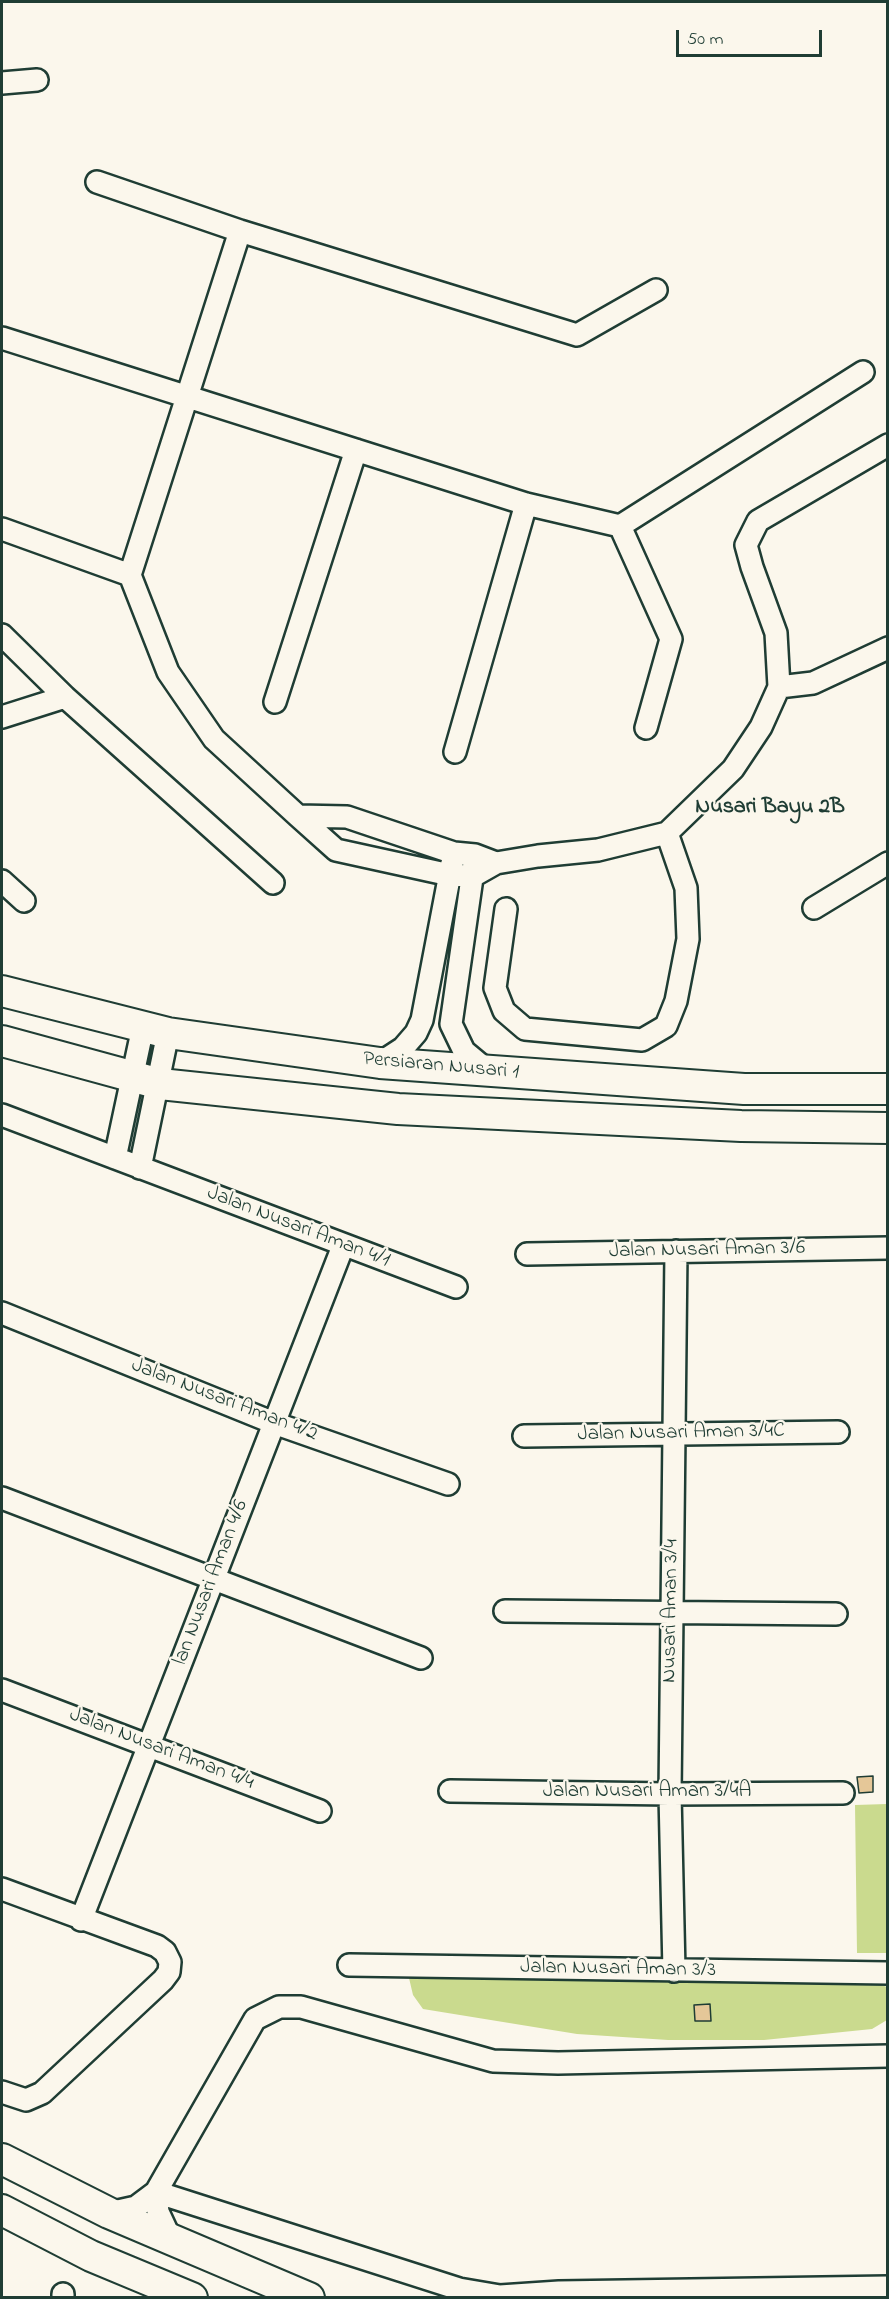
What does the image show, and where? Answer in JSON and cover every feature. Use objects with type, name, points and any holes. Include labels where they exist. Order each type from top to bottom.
[{"type":"main road","name":"Persiaran Nusari 1","points":[[2,991],[155,1030],[380,1063],[744,1089],[888,1089]]},
{"type":"main road","name":"Persiaran Nusari 1","points":[[2,1041],[147,1080],[398,1109],[741,1126],[888,1128]]},
{"type":"main road","points":[[2,2159],[109,2213],[309,2298]]},
{"type":"main road","points":[[2,2210],[91,2256],[192,2298]]},
{"type":"street","points":[[2,83],[37,80]]},
{"type":"street","points":[[97,182],[240,231],[577,335],[656,290]]},
{"type":"street","points":[[240,231],[130,575],[168,672],[214,739],[336,849],[450,874],[472,876],[496,863],[598,850],[667,833],[733,769],[761,727],[779,687],[776,633],[746,544],[758,521],[888,445]]},
{"type":"street","points":[[2,338],[187,399],[526,504],[620,526],[863,372]]},
{"type":"street","points":[[275,702],[356,450]]},
{"type":"street","points":[[455,752],[526,504]]},
{"type":"street","points":[[620,526],[670,639],[646,728]]},
{"type":"street","points":[[2,529],[130,575]]},
{"type":"street","points":[[2,635],[65,698],[273,883]]},
{"type":"street","points":[[779,687],[813,683],[888,648]]},
{"type":"street","points":[[2,717],[65,698]]},
{"type":"street","points":[[298,816],[347,817],[496,863]]},
{"type":"street","points":[[506,909],[495,988],[504,1011],[525,1029],[642,1040],[666,1026],[676,1001],[688,939],[686,888],[667,833]]},
{"type":"street","points":[[380,1063],[403,1048],[416,1033],[422,1020],[450,874],[465,854]]},
{"type":"street","points":[[465,854],[472,876],[451,1024],[464,1051],[488,1071]]},
{"type":"street","points":[[814,908],[888,863]]},
{"type":"street","points":[[2,880],[24,902]]},
{"type":"street","points":[[140,1168],[147,1080],[155,1030]]},
{"type":"street","points":[[2,1114],[116,1158],[147,1080]]},
{"type":"street","name":"Jalan Nusari Aman 4/1","points":[[116,1158],[456,1287]]},
{"type":"street","name":"lan Nusari Aman 4/6","points":[[81,1920],[343,1246]]},
{"type":"street","name":"Jalan Nusari Aman 3/6","points":[[527,1254],[888,1248]]},
{"type":"street","name":"Nusari Aman 3/4","points":[[674,1971],[670,1794],[676,1251]]},
{"type":"street","name":"Jalan Nusari Aman 4/2","points":[[2,1313],[274,1423],[448,1484]]},
{"type":"street","name":"Jalan Nusari Aman 3/4C","points":[[524,1436],[838,1432]]},
{"type":"street","points":[[2,1498],[421,1658]]},
{"type":"street","points":[[505,1611],[836,1614]]},
{"type":"street","name":"Jalan Nusari Aman 4/4","points":[[2,1690],[320,1811]]},
{"type":"street","name":"Jalan Nusari Aman 3/4A","points":[[450,1791],[843,1794]]},
{"type":"street","points":[[2,1889],[81,1920],[157,1946],[165,1952],[170,1962],[169,1972],[163,1980],[42,2093],[26,2100],[2,2092]]},
{"type":"street","name":"Jalan Nusari Aman 3/3","points":[[349,1965],[888,1973]]},
{"type":"street","points":[[109,2213],[136,2207],[156,2192],[255,2019],[279,2007],[301,2007],[493,2061],[558,2063],[888,2056]]},
{"type":"street","points":[[156,2192],[158,2212],[171,2240]]},
{"type":"street","points":[[156,2192],[459,2289],[500,2296],[559,2292],[888,2287]]},
{"type":"green space","points":[[887,1804],[887,1953],[857,1953],[855,1805]]},
{"type":"green space","points":[[435,1973],[875,1983],[887,1987],[887,2020],[872,2029],[764,2040],[668,2040],[577,2034],[423,2009],[413,1995],[409,1978]]},
{"type":"building","points":[[873,1776],[873,1792],[859,1793],[857,1777]]},
{"type":"building","points":[[710,2004],[711,2021],[695,2021],[694,2005]]},
{"type":"district","name":"Nusari Bayu 2B","points":[[770,808]]}]
